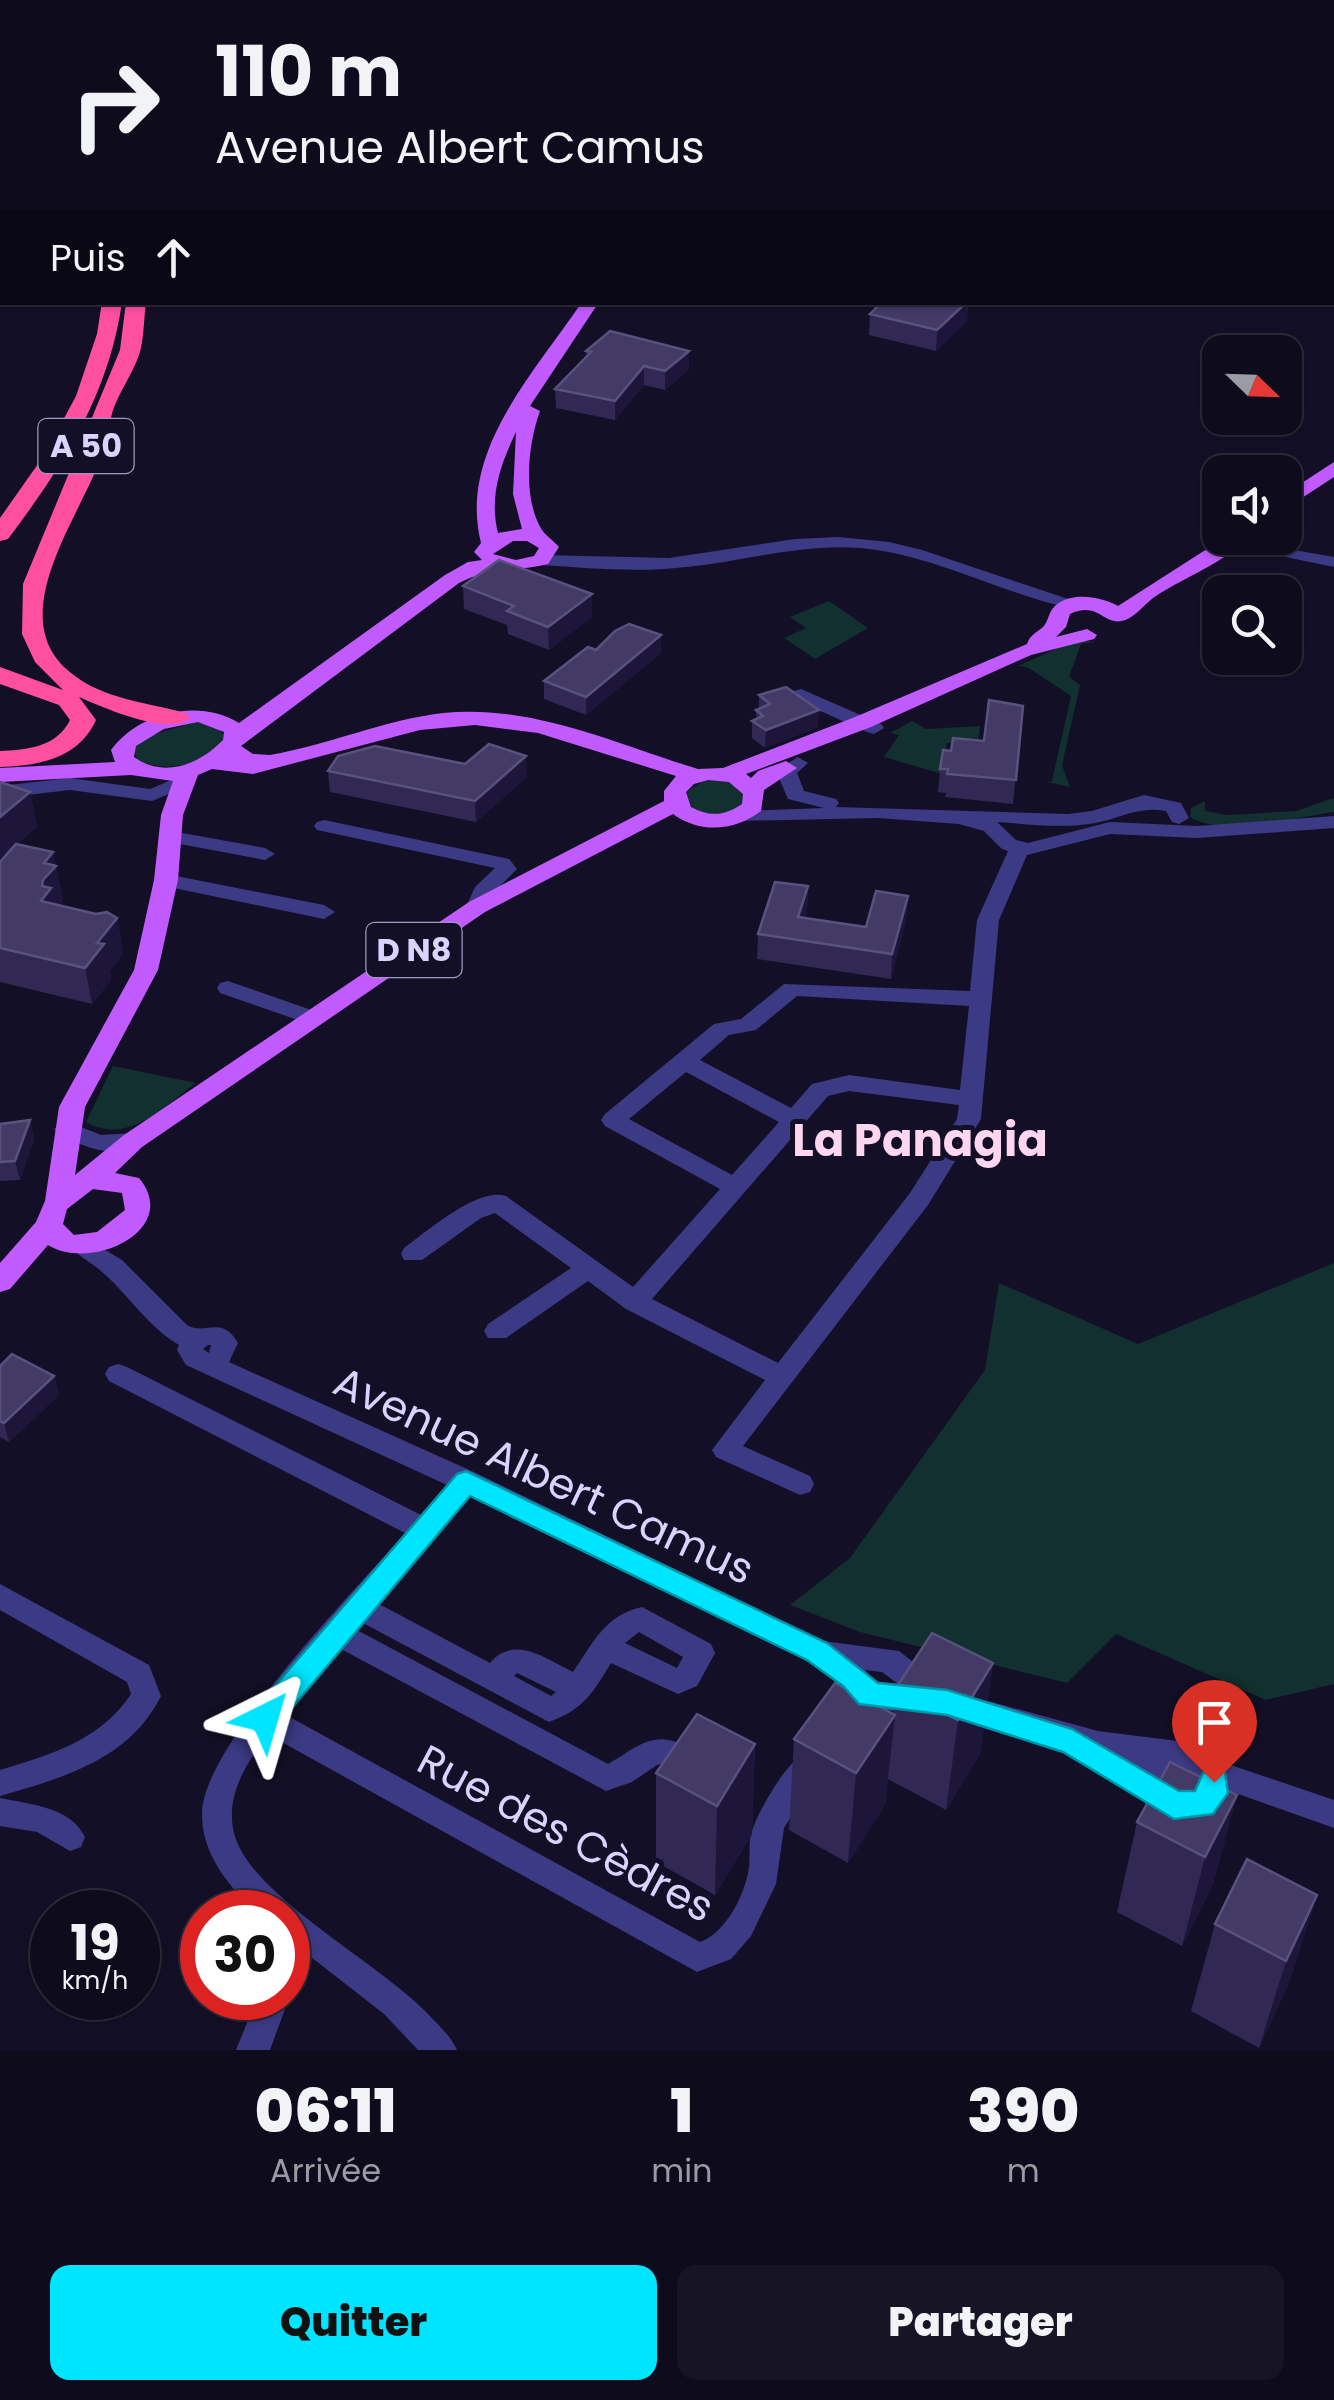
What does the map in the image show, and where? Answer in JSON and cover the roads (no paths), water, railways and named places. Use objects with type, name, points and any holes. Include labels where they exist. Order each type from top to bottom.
[{"type":"highway","name":"A 50","points":[[0,534],[57,454],[94,375],[111,305]]},
{"type":"highway","name":"A 50","points":[[11,557],[56,496],[102,420],[130,350],[136,305]]},
{"type":"highway","points":[[102,420],[81,478],[14,589],[8,626],[24,654],[40,668],[119,708],[177,718]]},
{"type":"highway","points":[[0,519],[57,454]]},
{"type":"highway","points":[[2,676],[32,678],[74,695],[119,718],[129,740]]},
{"type":"highway","points":[[0,761],[36,756],[60,746],[78,732],[82,720],[68,700],[2,676]]},
{"type":"main road","points":[[493,552],[486,528],[485,494],[499,447],[590,305]]},
{"type":"main road","points":[[542,548],[527,524],[524,426],[600,305]]},
{"type":"main road","points":[[1302,492],[1334,468]]},
{"type":"main road","points":[[165,787],[233,742],[513,535],[542,548]]},
{"type":"main road","points":[[493,552],[526,566],[542,548]]},
{"type":"main road","points":[[0,774],[165,787],[434,732],[501,728],[552,737],[641,766],[702,820],[739,816],[753,806],[754,792],[766,776],[1024,650],[1114,631],[1119,616],[1144,595],[1209,555]]},
{"type":"main road","points":[[1024,650],[1071,611],[1144,595]]},
{"type":"main road","points":[[1071,611],[1119,616]]},
{"type":"main road","points":[[1071,611],[1069,630],[1086,636]]},
{"type":"main road","points":[[0,761],[50,764],[129,740],[177,718],[212,718],[250,708],[324,672]]},
{"type":"main road","points":[[212,718],[227,722],[233,742],[248,760],[270,762],[424,723],[496,720],[548,727],[696,775],[727,774],[868,725]]},
{"type":"main road","points":[[129,740],[122,754],[165,787]]},
{"type":"main road","points":[[727,774],[754,792]]},
{"type":"main road","points":[[675,798],[696,775]]},
{"type":"main road","points":[[64,1228],[65,1140],[72,1107],[139,988],[166,880],[165,787]]},
{"type":"main road","name":"D N8","points":[[132,1141],[477,907],[675,798]]},
{"type":"main road","name":"D N8","points":[[516,884],[581,862],[638,836],[702,820]]},
{"type":"main road","points":[[64,1228],[118,1235],[138,1212],[140,1201],[105,1181],[65,1140]]},
{"type":"main road","points":[[8,1272],[64,1228],[105,1181],[132,1141]]},
{"type":"street","points":[[542,548],[596,563],[650,565],[780,544],[863,542],[936,558],[1071,611]]},
{"type":"street","points":[[1302,555],[1334,562]]},
{"type":"street","points":[[802,695],[868,725]]},
{"type":"street","points":[[798,762],[786,772],[795,795],[810,801],[1017,819],[1096,817],[1153,800],[1174,807],[1171,824]]},
{"type":"street","points":[[0,792],[70,784],[165,787],[265,854]]},
{"type":"street","points":[[754,792],[784,803],[859,805]]},
{"type":"street","points":[[739,816],[878,812],[972,820],[1020,848],[1036,848],[1090,831],[1171,824],[1219,831],[1334,822]]},
{"type":"street","points":[[999,835],[1002,826],[1017,819]]},
{"type":"street","points":[[324,826],[502,863],[507,869],[482,892],[477,907]]},
{"type":"street","points":[[800,1484],[726,1450],[919,1199],[969,1120],[988,920],[1020,848]]},
{"type":"street","points":[[166,880],[324,912]]},
{"type":"street","points":[[228,988],[312,1018]]},
{"type":"street","points":[[735,1188],[613,1120],[722,1029],[748,1025],[792,989],[980,999]]},
{"type":"street","points":[[684,1060],[794,1120]]},
{"type":"street","points":[[635,1302],[820,1090],[850,1083],[971,1099]]},
{"type":"street","points":[[65,1140],[132,1141]]},
{"type":"street","points":[[412,1254],[472,1212],[498,1202],[635,1302],[782,1377]]},
{"type":"street","name":"Avenue Albert Camus","points":[[64,1228],[118,1266],[166,1324],[214,1358],[817,1652],[870,1685],[947,1702],[1072,1742],[1173,1754]]},
{"type":"street","points":[[118,1235],[118,1266]]},
{"type":"street","points":[[497,1331],[588,1268]]},
{"type":"street","points":[[118,1374],[425,1530]]},
{"type":"street","points":[[258,1890],[228,1858],[215,1824],[225,1774],[265,1718],[466,1482]]},
{"type":"street","points":[[0,1596],[139,1674],[146,1696],[133,1722],[69,1763],[0,1783]]},
{"type":"street","points":[[359,1607],[492,1680],[508,1662],[519,1660],[577,1688],[607,1648]]},
{"type":"street","points":[[337,1632],[603,1777],[617,1776],[648,1753],[666,1752]]},
{"type":"street","name":"Rue des Cèdres","points":[[265,1718],[662,1940],[704,1958],[723,1948],[753,1900],[764,1875],[771,1822],[822,1748]]},
{"type":"street","name":"Avenue Albert Camus","points":[[1072,1742],[1159,1794]]},
{"type":"street","points":[[1211,1782],[1202,1804],[1184,1808],[1159,1794],[1154,1769],[1173,1754],[1194,1758],[1211,1782],[1277,1796],[1334,1814]]},
{"type":"street","points":[[0,1812],[44,1820],[70,1836]]},
{"type":"street","points":[[310,1938],[396,2002],[440,2050]]},
{"type":"street","points":[[253,2050],[265,2020]]},
{"type":"district","name":"La Panagia","points":[[920,1140]]}]
